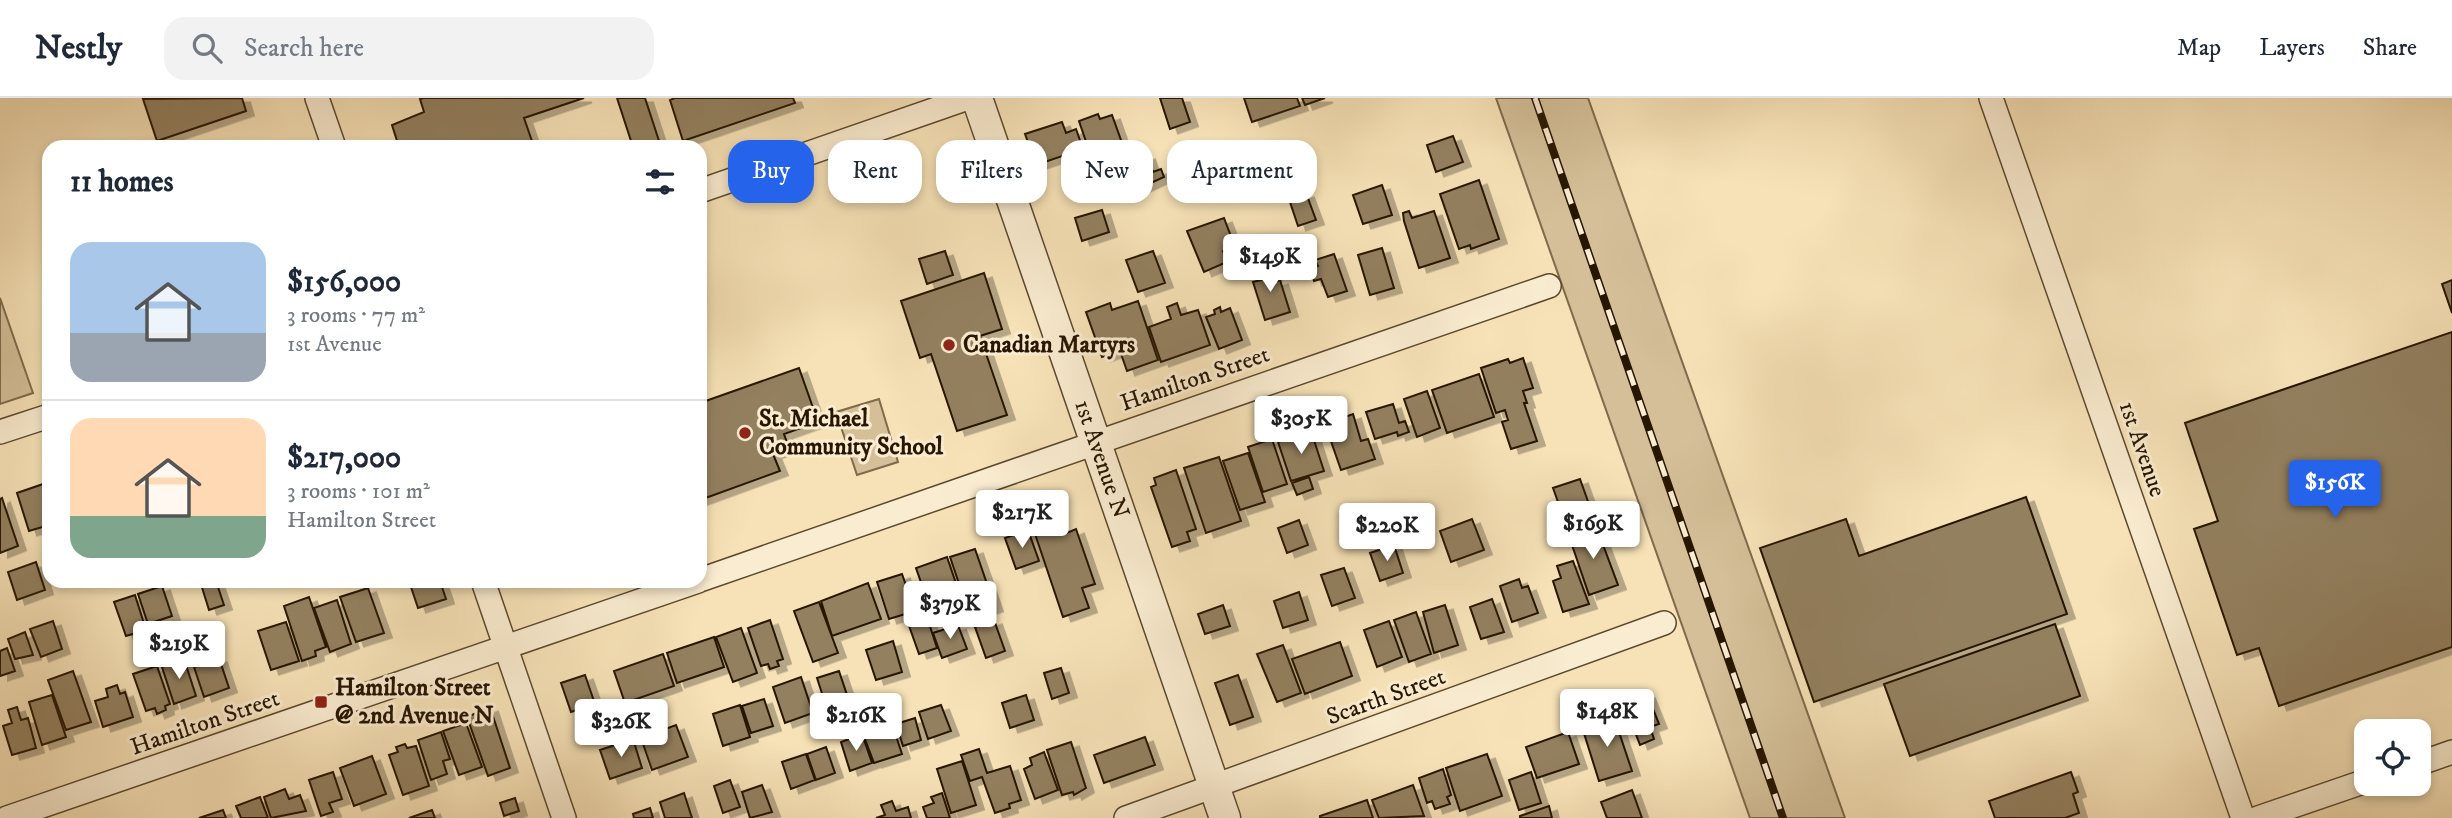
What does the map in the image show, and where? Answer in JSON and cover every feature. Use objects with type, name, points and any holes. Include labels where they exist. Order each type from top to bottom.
[{"type":"street","points":[[317,98],[332,140]]},
{"type":"street","points":[[707,189],[968,98]]},
{"type":"street","name":"1st Avenue N","points":[[977,98],[1225,818]]},
{"type":"street","name":"1st Avenue","points":[[1991,98],[2243,818]]},
{"type":"street","name":"Hamilton Street","points":[[707,578],[1095,441],[1549,286]]},
{"type":"street","points":[[0,432],[42,418]]},
{"type":"street","points":[[485,588],[564,818]]},
{"type":"street","name":"Hamilton Street","points":[[7,818],[679,588]]},
{"type":"street","name":"Scarth Street","points":[[1126,818],[1664,624]]},
{"type":"street","points":[[2431,759],[2452,752]]},
{"type":"street","points":[[2258,818],[2354,785]]},
{"type":"shaded area","points":[[1496,98],[1588,98],[1845,818],[1750,818]]},
{"type":"shaded area","points":[[0,298],[33,393],[0,404]]},
{"type":"shaded area","points":[[879,399],[898,462],[857,475],[836,412]]},
{"type":"building","points":[[242,98],[246,111],[157,140],[143,99]]},
{"type":"building","points":[[584,98],[524,118],[532,140],[397,140],[392,125],[424,112],[420,99]]},
{"type":"building","points":[[617,98],[645,98],[659,140],[631,140]]},
{"type":"building","points":[[793,98],[795,103],[683,140],[670,100]]},
{"type":"building","points":[[1160,98],[1182,98],[1190,122],[1170,129]]},
{"type":"building","points":[[1244,98],[1297,98],[1300,106],[1252,122]]},
{"type":"building","points":[[1302,98],[1325,98],[1305,105]]},
{"type":"building","points":[[1098,114],[1100,119],[1112,115],[1121,140],[1085,140],[1079,121]]},
{"type":"building","points":[[1062,122],[1066,133],[1076,129],[1080,140],[1061,140],[1061,156],[1047,161],[1047,140],[1027,140],[1025,134]]},
{"type":"building","points":[[1453,136],[1463,162],[1436,172],[1427,145]]},
{"type":"building","points":[[1161,169],[1164,177],[1153,182],[1153,172]]},
{"type":"building","points":[[1479,180],[1499,239],[1471,249],[1470,245],[1459,249],[1440,194]]},
{"type":"building","points":[[1382,185],[1392,215],[1363,224],[1353,195]]},
{"type":"building","points":[[1290,203],[1310,203],[1316,220],[1298,226]]},
{"type":"building","points":[[1102,210],[1109,232],[1082,241],[1075,218]]},
{"type":"building","points":[[1409,211],[1412,218],[1434,211],[1450,258],[1419,268],[1404,221],[1403,213]]},
{"type":"building","points":[[1224,218],[1235,247],[1223,251],[1227,262],[1204,272],[1187,231]]},
{"type":"building","points":[[1382,248],[1394,288],[1370,295],[1358,255]]},
{"type":"building","points":[[945,251],[953,275],[927,284],[919,259]]},
{"type":"building","points":[[1153,251],[1165,283],[1138,292],[1126,260]]},
{"type":"building","points":[[1334,254],[1347,291],[1328,297],[1321,279],[1314,281],[1310,269],[1318,266],[1315,260]]},
{"type":"building","points":[[1269,263],[1273,277],[1270,278],[1271,283],[1280,280],[1290,312],[1265,320],[1253,282],[1261,280],[1256,267]]},
{"type":"building","name":"Canadian Martyrs","points":[[984,273],[1002,329],[980,336],[1007,415],[957,431],[931,354],[920,358],[901,301]]},
{"type":"building","points":[[2452,280],[2452,313],[2442,284]]},
{"type":"building","points":[[1138,301],[1158,360],[1127,371],[1120,351],[1102,357],[1086,312],[1110,303],[1112,310]]},
{"type":"building","points":[[1177,303],[1181,315],[1198,310],[1210,345],[1161,362],[1149,327],[1171,319],[1167,307]]},
{"type":"building","points":[[1220,307],[1221,312],[1230,308],[1242,340],[1219,349],[1206,317],[1215,314],[1214,310]]},
{"type":"building","points":[[2452,332],[2452,647],[2279,706],[2259,648],[2237,655],[2194,529],[2218,521],[2185,423]]},
{"type":"building","points":[[1523,358],[1533,388],[1523,391],[1527,403],[1524,403],[1537,441],[1511,449],[1502,422],[1508,420],[1505,410],[1496,413],[1481,368],[1508,359],[1510,363]]},
{"type":"building","name":"St. Michael Community School","points":[[799,368],[818,422],[784,434],[789,448],[773,454],[780,471],[707,497],[707,401]]},
{"type":"building","points":[[1479,374],[1494,417],[1447,433],[1432,390]]},
{"type":"building","points":[[1427,391],[1440,428],[1417,437],[1404,399]]},
{"type":"building","points":[[1393,404],[1399,423],[1405,421],[1409,432],[1398,436],[1397,432],[1375,439],[1366,412]]},
{"type":"building","points":[[1353,414],[1361,441],[1368,439],[1375,459],[1341,470],[1325,424]]},
{"type":"building","points":[[1311,431],[1324,471],[1291,481],[1278,442]]},
{"type":"building","points":[[1272,439],[1287,484],[1263,492],[1248,447]]},
{"type":"building","points":[[1248,453],[1265,502],[1240,510],[1223,461]]},
{"type":"building","points":[[1219,457],[1241,521],[1206,533],[1184,468]]},
{"type":"building","points":[[1176,470],[1196,529],[1187,532],[1190,541],[1172,547],[1151,487],[1156,485],[1154,478]]},
{"type":"building","points":[[1309,477],[1313,489],[1297,495],[1292,483]]},
{"type":"building","points":[[1580,479],[1590,507],[1563,516],[1553,488]]},
{"type":"building","points":[[42,484],[42,527],[29,531],[17,493]]},
{"type":"building","points":[[2026,497],[2067,614],[1814,702],[1760,548],[1846,519],[1859,556]]},
{"type":"building","points":[[2,498],[18,546],[0,553],[0,499]]},
{"type":"building","points":[[1055,514],[1062,535],[1076,529],[1095,584],[1082,588],[1089,608],[1063,617],[1031,522]]},
{"type":"building","points":[[1472,519],[1484,550],[1451,562],[1440,531]]},
{"type":"building","points":[[1299,520],[1308,545],[1287,553],[1278,528]]},
{"type":"building","points":[[1596,526],[1618,585],[1589,595],[1572,545],[1575,544],[1571,534]]},
{"type":"building","points":[[1028,530],[1039,561],[1016,569],[1005,538]]},
{"type":"building","points":[[1394,545],[1403,573],[1380,581],[1370,553]]},
{"type":"building","points":[[975,549],[995,607],[970,616],[950,557]]},
{"type":"building","points":[[947,557],[961,598],[930,608],[916,568]]},
{"type":"building","points":[[1573,561],[1589,604],[1563,612],[1553,581],[1561,578],[1557,566]]},
{"type":"building","points":[[36,562],[42,588],[45,590],[17,600],[8,572]]},
{"type":"building","points":[[1344,568],[1355,598],[1332,606],[1321,575]]},
{"type":"building","points":[[902,574],[915,611],[889,619],[877,582]]},
{"type":"building","points":[[1519,579],[1522,588],[1528,586],[1538,613],[1512,622],[1500,586]]},
{"type":"building","points":[[868,583],[881,619],[832,636],[821,601]]},
{"type":"building","points":[[163,588],[172,616],[148,624],[138,594]]},
{"type":"building","points":[[202,588],[218,588],[224,605],[209,610]]},
{"type":"building","points":[[368,588],[384,633],[356,642],[340,597]]},
{"type":"building","points":[[411,588],[442,588],[446,599],[418,608]]},
{"type":"building","points":[[1299,592],[1308,620],[1283,628],[1274,601]]},
{"type":"building","points":[[135,595],[146,630],[126,636],[114,602]]},
{"type":"building","points":[[309,597],[326,647],[315,651],[316,656],[302,661],[284,606]]},
{"type":"building","points":[[1492,599],[1504,632],[1481,639],[1470,607]]},
{"type":"building","points":[[337,600],[351,644],[330,652],[314,608]]},
{"type":"building","points":[[819,602],[838,653],[813,662],[794,611]]},
{"type":"building","points":[[1223,605],[1230,626],[1205,634],[1198,614]]},
{"type":"building","points":[[1445,605],[1458,645],[1434,653],[1423,612]]},
{"type":"building","points":[[1416,612],[1431,654],[1409,662],[1394,620]]},
{"type":"building","points":[[927,617],[937,648],[919,654],[908,623]]},
{"type":"building","points":[[770,620],[783,659],[777,661],[779,666],[770,669],[768,664],[761,666],[748,628]]},
{"type":"building","points":[[994,620],[1005,651],[986,658],[975,627]]},
{"type":"building","points":[[53,621],[62,649],[41,657],[30,629]]},
{"type":"building","points":[[1389,621],[1402,657],[1377,667],[1364,630]]},
{"type":"building","points":[[286,622],[299,661],[271,670],[258,631]]},
{"type":"building","points":[[2055,624],[2080,696],[1910,756],[1884,684]]},
{"type":"building","points":[[958,625],[967,649],[942,658],[933,633]]},
{"type":"building","points":[[741,628],[757,673],[733,682],[716,637]]},
{"type":"building","points":[[25,632],[33,655],[15,659],[8,639]]},
{"type":"building","points":[[714,637],[724,667],[677,683],[667,653]]},
{"type":"building","points":[[893,641],[902,672],[876,680],[866,650]]},
{"type":"building","points":[[1340,642],[1352,676],[1305,694],[1292,659]]},
{"type":"building","points":[[1283,645],[1301,693],[1277,702],[1257,654]]},
{"type":"building","points":[[7,648],[15,671],[0,676],[0,651]]},
{"type":"building","points":[[210,652],[213,660],[219,658],[229,688],[204,697],[194,667],[201,665],[198,656]]},
{"type":"building","points":[[663,654],[674,686],[625,703],[614,671]]},
{"type":"building","points":[[184,659],[196,696],[174,704],[162,667]]},
{"type":"building","points":[[157,666],[170,704],[165,706],[166,710],[157,714],[155,708],[146,711],[133,674]]},
{"type":"building","points":[[1061,668],[1069,693],[1052,699],[1044,673]]},
{"type":"building","points":[[73,671],[91,722],[66,730],[48,680]]},
{"type":"building","points":[[839,671],[848,698],[826,706],[817,678]]},
{"type":"building","points":[[585,675],[595,704],[571,712],[561,683]]},
{"type":"building","points":[[1238,675],[1253,717],[1230,725],[1215,683]]},
{"type":"building","points":[[801,677],[813,713],[785,723],[773,687]]},
{"type":"building","points":[[117,685],[120,694],[125,692],[133,717],[103,727],[95,701],[108,697],[106,689]]},
{"type":"building","points":[[1647,694],[1659,724],[1650,727],[1654,739],[1640,745],[1635,732],[1631,734],[1619,705]]},
{"type":"building","points":[[52,695],[66,737],[42,745],[29,702]]},
{"type":"building","points":[[1026,695],[1034,720],[1010,728],[1002,703]]},
{"type":"building","points":[[764,699],[773,726],[751,733],[742,706]]},
{"type":"building","points":[[740,705],[750,737],[723,746],[713,714]]},
{"type":"building","points":[[941,705],[951,731],[928,739],[919,712]]},
{"type":"building","points":[[17,707],[21,720],[28,718],[36,748],[12,755],[3,726],[12,723],[8,710]]},
{"type":"building","points":[[490,707],[510,768],[488,776],[467,717]]},
{"type":"building","points":[[1614,717],[1632,771],[1599,781],[1582,727]]},
{"type":"building","points":[[915,718],[921,740],[903,746],[896,724]]},
{"type":"building","points":[[466,723],[482,767],[459,775],[443,731]]},
{"type":"building","points":[[892,724],[902,754],[874,763],[863,734]]},
{"type":"building","points":[[676,725],[688,757],[652,770],[641,738]]},
{"type":"building","points":[[441,732],[450,759],[443,761],[447,774],[431,780],[418,740]]},
{"type":"building","points":[[1568,732],[1579,764],[1537,778],[1526,747]]},
{"type":"building","points":[[862,734],[872,763],[850,771],[841,742]]},
{"type":"building","points":[[1145,737],[1155,765],[1104,783],[1094,755]]},
{"type":"building","points":[[633,739],[642,768],[610,779],[600,750]]},
{"type":"building","points":[[1071,742],[1086,788],[1074,795],[1073,792],[1062,795],[1047,750]]},
{"type":"building","points":[[405,744],[407,748],[416,746],[429,786],[403,795],[389,755],[398,752],[396,747]]},
{"type":"building","points":[[826,747],[835,773],[816,780],[807,754]]},
{"type":"building","points":[[979,749],[987,773],[1010,766],[1021,800],[1009,804],[1010,808],[995,813],[982,777],[970,781],[961,755]]},
{"type":"building","points":[[1044,752],[1058,790],[1035,799],[1024,769],[1032,765],[1030,758]]},
{"type":"building","points":[[806,754],[815,780],[791,789],[782,762]]},
{"type":"building","points":[[1487,754],[1502,796],[1460,811],[1446,768]]},
{"type":"building","points":[[372,756],[386,794],[354,806],[340,768]]},
{"type":"building","points":[[962,761],[976,805],[951,813],[937,769]]},
{"type":"building","points":[[1443,769],[1451,795],[1447,797],[1450,804],[1435,809],[1432,801],[1427,803],[1419,778]]},
{"type":"building","points":[[333,772],[342,799],[329,803],[333,812],[321,816],[309,780]]},
{"type":"building","points":[[1531,772],[1541,803],[1519,810],[1509,780]]},
{"type":"building","points":[[2071,772],[2078,792],[2073,794],[2079,813],[2065,818],[1995,818],[1989,801]]},
{"type":"building","points":[[730,780],[740,807],[723,813],[714,786]]},
{"type":"building","points":[[762,785],[772,812],[750,818],[742,792]]},
{"type":"building","points":[[1413,785],[1424,816],[1379,818],[1372,800]]},
{"type":"building","points":[[285,789],[289,799],[300,795],[306,811],[271,818],[264,797]]},
{"type":"building","points":[[1632,790],[1642,818],[1607,818],[1601,802]]},
{"type":"building","points":[[684,793],[692,818],[665,818],[660,802]]},
{"type":"building","points":[[942,793],[950,818],[927,818],[923,807],[934,803],[931,797]]},
{"type":"building","points":[[260,797],[268,818],[241,818],[236,806]]},
{"type":"building","points":[[515,798],[519,811],[504,816],[500,803]]},
{"type":"building","points":[[1367,800],[1373,818],[1320,818],[1320,816]]},
{"type":"building","points":[[892,801],[896,811],[908,807],[911,818],[876,818],[885,815],[881,805]]},
{"type":"building","points":[[1549,806],[1552,818],[1520,818],[1520,816]]},
{"type":"building","points":[[650,808],[653,818],[634,818],[633,814]]},
{"type":"building","points":[[223,810],[226,818],[199,818]]},
{"type":"building","points":[[432,810],[435,818],[409,818]]},
{"type":"railway","points":[[1535,98],[1783,818]]},
{"type":"place","name":"Canadian Martyrs","points":[[949,345]]},
{"type":"place","name":"St. Michael Community School","points":[[745,433]]},
{"type":"place","name":"Hamilton Street @ 2nd Avenue N","points":[[321,702]]}]
